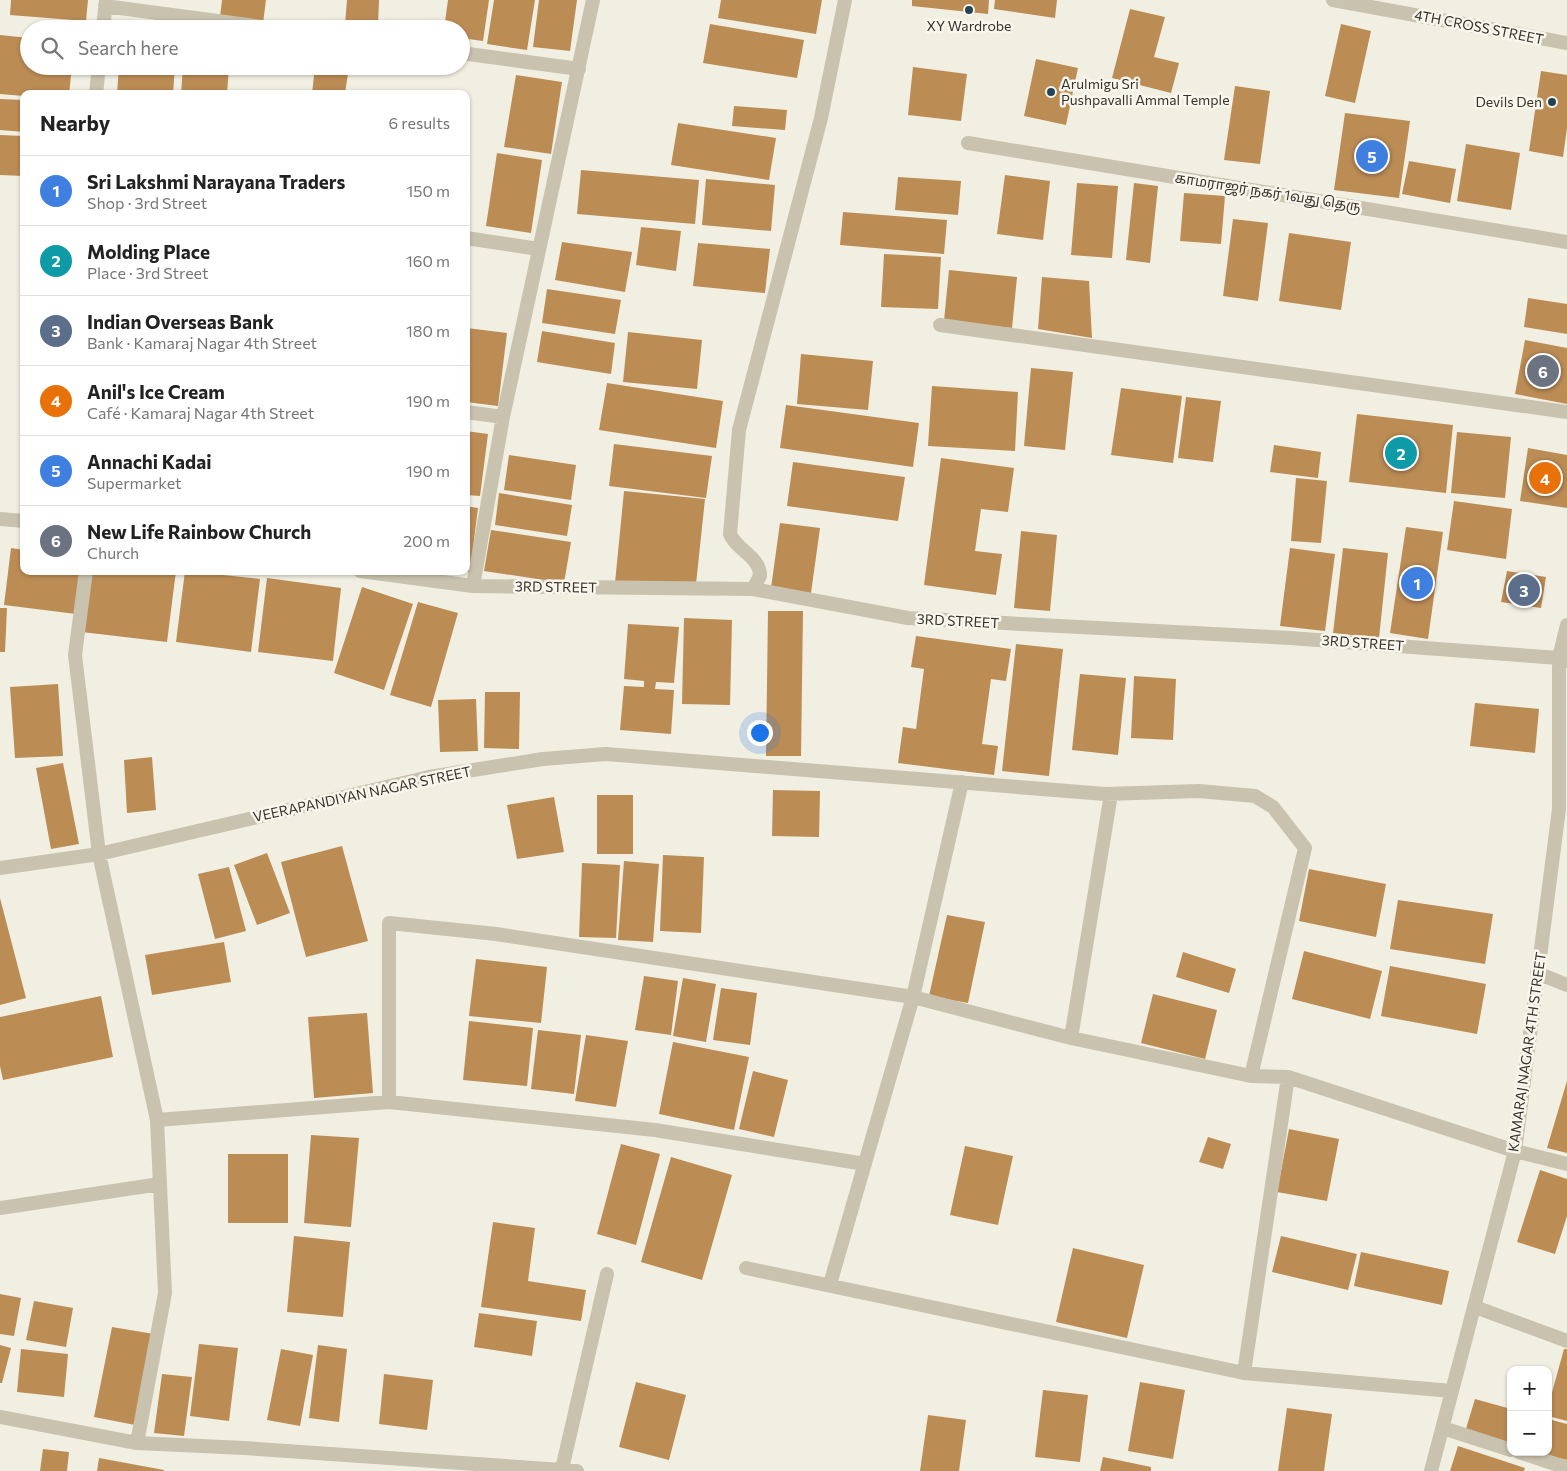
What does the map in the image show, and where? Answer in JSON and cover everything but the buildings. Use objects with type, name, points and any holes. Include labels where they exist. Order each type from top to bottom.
[{"type":"street","points":[[473,586],[503,417],[593,0]]},
{"type":"street","points":[[753,589],[760,576],[757,562],[732,540],[730,534],[739,430],[821,118],[845,0]]},
{"type":"street","name":"4TH CROSS STREET","points":[[1333,0],[1567,44]]},
{"type":"street","points":[[104,20],[106,3],[218,20]]},
{"type":"street","points":[[470,54],[579,69]]},
{"type":"street","points":[[96,90],[98,75]]},
{"type":"street","name":"காமராஜர் நகர் 1வது தெரு","points":[[968,143],[1567,242]]},
{"type":"street","points":[[470,239],[539,249]]},
{"type":"street","points":[[940,325],[1567,412]]},
{"type":"street","points":[[470,413],[503,417]]},
{"type":"street","points":[[0,519],[20,521]]},
{"type":"street","points":[[85,575],[74,655],[99,854],[157,1120],[165,1293],[137,1443]]},
{"type":"street","name":"3RD STREET","points":[[390,575],[473,586],[753,589],[908,618],[1290,638],[1563,660]]},
{"type":"street","name":"KAMARAJ NAGAR 4TH STREET","points":[[1431,1471],[1515,1151],[1559,809],[1563,660],[1567,625]]},
{"type":"street","name":"VEERAPANDIYAN NAGAR STREET","points":[[0,868],[99,854],[429,777],[543,759],[606,754],[878,774],[1111,794],[1199,791],[1255,796],[1273,807],[1305,848],[1250,1076]]},
{"type":"street","points":[[830,1284],[913,997],[962,782]]},
{"type":"street","points":[[1071,1038],[1111,794]]},
{"type":"street","points":[[390,1102],[388,923],[496,934],[913,997],[1071,1038],[1250,1076],[1288,1077],[1515,1151],[1567,1164]]},
{"type":"street","points":[[1537,973],[1567,985]]},
{"type":"street","points":[[1244,1373],[1288,1077]]},
{"type":"street","points":[[157,1120],[390,1102],[655,1130],[865,1164]]},
{"type":"street","points":[[0,1208],[160,1184]]},
{"type":"street","points":[[746,1268],[830,1284],[1244,1373],[1452,1391]]},
{"type":"street","points":[[562,1469],[607,1274]]},
{"type":"street","points":[[1475,1307],[1567,1341]]},
{"type":"street","points":[[0,1417],[137,1443],[577,1471]]},
{"type":"street","points":[[1443,1428],[1507,1449]]},
{"type":"street","points":[[1531,1456],[1567,1468]]},
{"type":"place","name":"XY Wardrobe","points":[[969,10]]},
{"type":"place","name":"Arulmigu Sri Pushpavalli Ammal Temple","points":[[1051,92]]},
{"type":"place","name":"Devils Den","points":[[1552,102]]},
{"type":"place","name":"Annachi Kadai","points":[[1372,156]]},
{"type":"place","name":"New Life Rainbow Church","points":[[1543,371]]},
{"type":"place","name":"Molding Place","points":[[1401,453]]},
{"type":"place","name":"Anil's Ice Cream","points":[[1545,478]]},
{"type":"place","name":"Sri Lakshmi Narayana Traders","points":[[1417,583]]},
{"type":"place","name":"Indian Overseas Bank","points":[[1524,590]]}]
